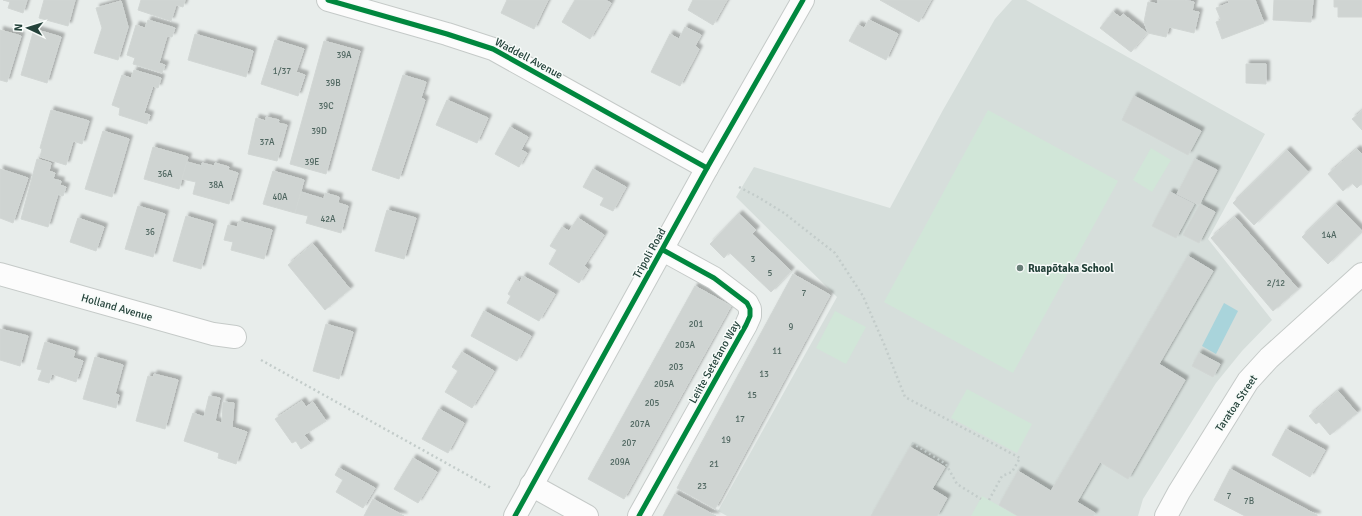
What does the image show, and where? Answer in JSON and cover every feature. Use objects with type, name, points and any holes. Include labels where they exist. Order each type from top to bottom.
[{"type":"street","name":"Waddell Avenue","points":[[328,0],[447,34],[493,49],[707,168]]},
{"type":"street","name":"Tripoli Road","points":[[515,516],[707,168],[803,0]]},
{"type":"street","name":"Leiite Setefano Way","points":[[639,516],[750,316],[750,309],[747,303],[714,278],[662,250]]},
{"type":"street","name":"Holland Avenue","points":[[0,274],[213,334],[235,337]]},
{"type":"street","name":"Taratoa Street","points":[[1166,516],[1179,492],[1248,381],[1269,358],[1362,274]]},
{"type":"street","points":[[531,485],[587,516]]},
{"type":"path","points":[[738,187],[784,213],[835,253],[863,296],[905,397],[1020,458],[1012,472],[1002,476],[989,500]]},
{"type":"path","points":[[261,360],[491,488]]},
{"type":"path","points":[[912,443],[946,464],[957,484],[981,499]]},
{"type":"shaded area","name":"Ruapōtaka School","points":[[1012,0],[1026,0],[1265,134],[1208,239],[1272,320],[1242,351],[1216,383],[1143,499],[1138,516],[727,516],[718,511],[837,297],[736,197],[754,167],[890,208],[943,110],[995,19]]},
{"type":"green space","points":[[988,110],[1118,181],[1013,373],[884,302]]},
{"type":"green space","points":[[1151,148],[1171,160],[1152,192],[1133,180]]},
{"type":"green space","points":[[835,311],[866,327],[846,364],[816,348]]},
{"type":"green space","points":[[967,389],[1032,424],[1017,453],[951,418]]},
{"type":"green space","points":[[982,496],[1017,516],[971,516]]},
{"type":"water","points":[[1224,303],[1238,311],[1216,354],[1202,346]]},
{"type":"building","points":[[3,0],[27,0],[23,13],[8,8],[10,2]]},
{"type":"building","points":[[44,0],[75,0],[68,26],[39,18]]},
{"type":"building","points":[[141,0],[185,0],[183,7],[176,5],[171,21],[138,10]]},
{"type":"building","points":[[507,0],[548,0],[534,29],[501,13]]},
{"type":"building","points":[[575,0],[605,0],[611,3],[590,39],[562,22]]},
{"type":"building","points":[[693,0],[727,0],[713,25],[688,10]]},
{"type":"building","points":[[880,0],[931,0],[919,22]]},
{"type":"building","points":[[1158,0],[1184,0],[1194,2],[1192,11],[1199,12],[1194,33],[1169,27],[1166,37],[1148,33],[1144,22],[1148,2],[1158,4]]},
{"type":"building","points":[[1228,0],[1255,0],[1264,23],[1222,39],[1216,22],[1221,20],[1216,8],[1229,3]]},
{"type":"building","points":[[1274,0],[1313,0],[1311,22],[1273,20]]},
{"type":"building","points":[[1334,0],[1362,0],[1362,17],[1338,17],[1338,7],[1334,7]]},
{"type":"building","points":[[121,1],[128,27],[118,60],[94,53],[102,28],[96,8]]},
{"type":"building","points":[[1113,12],[1120,17],[1123,14],[1147,33],[1131,52],[1100,28]]},
{"type":"building","points":[[148,20],[175,28],[172,37],[167,36],[159,63],[165,65],[162,73],[133,64],[135,58],[127,55],[136,25],[145,28]]},
{"type":"building","points":[[869,20],[898,34],[886,60],[849,41],[858,25],[864,28]]},
{"type":"building","points":[[685,27],[701,35],[695,46],[699,49],[680,86],[651,72],[670,34],[679,39]]},
{"type":"building","points":[[34,29],[61,37],[47,83],[21,75]]},
{"type":"building","points":[[0,30],[21,36],[7,82],[0,80]]},
{"type":"building","points":[[195,34],[253,51],[246,77],[188,60]]},
{"type":"building","points":[[275,40],[304,49],[296,72],[305,75],[298,96],[261,84]]},
{"type":"building","points":[[324,41],[360,51],[326,174],[290,164]]},
{"type":"building","points":[[1246,64],[1266,64],[1266,84],[1246,83]]},
{"type":"building","points":[[134,70],[161,78],[158,88],[153,86],[144,113],[150,115],[147,124],[119,115],[120,108],[112,105],[122,75],[131,78]]},
{"type":"building","points":[[403,75],[426,82],[421,98],[425,100],[399,179],[372,170]]},
{"type":"building","points":[[1134,96],[1201,131],[1188,155],[1122,120]]},
{"type":"building","points":[[447,100],[488,118],[477,143],[436,125]]},
{"type":"building","points":[[51,110],[89,121],[82,144],[73,141],[66,165],[40,157],[42,149],[40,148]]},
{"type":"building","points":[[1362,111],[1362,130],[1352,119]]},
{"type":"building","points":[[266,117],[279,120],[278,123],[287,125],[277,161],[248,154],[256,118],[266,121]]},
{"type":"building","points":[[510,127],[528,137],[521,150],[527,153],[519,167],[495,154]]},
{"type":"building","points":[[103,131],[129,139],[112,197],[85,189]]},
{"type":"building","points":[[153,147],[188,157],[179,189],[144,179]]},
{"type":"building","points":[[1357,149],[1362,154],[1362,183],[1357,188],[1352,183],[1343,191],[1328,174]]},
{"type":"building","points":[[1287,150],[1308,172],[1254,225],[1233,203]]},
{"type":"building","points":[[37,159],[51,163],[49,171],[55,173],[53,179],[61,181],[60,185],[66,187],[63,196],[58,194],[48,227],[21,219]]},
{"type":"building","points":[[1195,159],[1217,170],[1199,205],[1177,194]]},
{"type":"building","points":[[187,162],[202,166],[202,163],[214,166],[215,163],[229,167],[228,170],[238,173],[229,204],[193,194],[196,182],[182,179]]},
{"type":"building","points":[[0,169],[28,178],[13,223],[0,218]]},
{"type":"building","points":[[593,169],[626,187],[613,211],[600,205],[604,198],[583,187]]},
{"type":"building","points":[[273,171],[304,180],[295,213],[263,204]]},
{"type":"building","points":[[301,192],[324,199],[325,193],[339,197],[338,203],[348,206],[341,233],[306,223],[308,216],[295,213]]},
{"type":"building","points":[[1170,192],[1194,204],[1176,238],[1152,226]]},
{"type":"building","points":[[1200,204],[1215,212],[1199,243],[1183,235]]},
{"type":"building","points":[[1336,204],[1362,231],[1328,264],[1302,237]]},
{"type":"building","points":[[138,206],[165,214],[153,257],[125,249]]},
{"type":"building","points":[[387,210],[416,218],[404,259],[375,251]]},
{"type":"building","points":[[739,214],[756,230],[752,234],[791,271],[771,292],[729,252],[724,258],[710,244]]},
{"type":"building","points":[[186,216],[213,224],[201,269],[173,261]]},
{"type":"building","points":[[1235,217],[1298,289],[1273,311],[1211,238]]},
{"type":"building","points":[[78,218],[104,227],[96,251],[70,242]]},
{"type":"building","points":[[578,218],[604,235],[584,266],[588,269],[579,283],[549,264],[557,250],[550,246],[562,227],[569,231]]},
{"type":"building","points":[[239,221],[272,230],[264,259],[231,250],[233,242],[224,240],[228,225],[237,227]]},
{"type":"building","points":[[313,244],[350,289],[325,310],[288,265]]},
{"type":"building","points":[[1188,256],[1213,271],[1159,364],[1185,380],[1128,479],[1100,462],[1077,502],[1095,513],[1093,516],[1018,516],[999,505],[1018,471],[1051,491]]},
{"type":"building","points":[[793,274],[830,295],[715,509],[677,488]]},
{"type":"building","points":[[523,276],[555,294],[539,321],[507,303],[511,296],[508,294],[516,280],[520,282]]},
{"type":"building","points":[[695,286],[731,306],[624,499],[588,479]]},
{"type":"building","points":[[484,311],[531,336],[517,361],[471,336]]},
{"type":"building","points":[[326,324],[353,332],[339,379],[313,371]]},
{"type":"building","points":[[0,329],[28,336],[20,366],[0,360]]},
{"type":"building","points":[[45,342],[75,351],[73,358],[83,361],[76,382],[52,374],[49,383],[38,380],[42,370],[37,369]]},
{"type":"building","points":[[462,352],[494,371],[472,408],[445,392],[458,371],[452,367]]},
{"type":"building","points":[[1199,353],[1220,364],[1213,377],[1192,366]]},
{"type":"building","points":[[95,357],[123,365],[115,394],[119,395],[116,408],[83,399]]},
{"type":"building","points":[[154,374],[178,380],[165,429],[136,421],[148,376],[153,377]]},
{"type":"building","points":[[1338,391],[1357,413],[1330,435],[1319,422],[1316,424],[1309,416]]},
{"type":"building","points":[[209,396],[220,398],[215,421],[222,423],[223,402],[234,403],[232,427],[247,432],[236,464],[218,458],[219,453],[184,441],[193,413],[204,417]]},
{"type":"building","points":[[302,401],[306,407],[313,402],[326,421],[304,435],[310,443],[301,449],[296,441],[292,443],[275,419]]},
{"type":"building","points":[[439,409],[464,423],[448,453],[422,439]]},
{"type":"building","points":[[1286,429],[1325,450],[1310,477],[1272,455]]},
{"type":"building","points":[[910,447],[945,467],[932,489],[947,498],[937,516],[871,516]]},
{"type":"building","points":[[413,458],[437,472],[418,503],[394,489]]},
{"type":"building","points":[[339,468],[375,488],[363,508],[336,492],[343,480],[335,475]]},
{"type":"building","points":[[1230,469],[1317,516],[1245,516],[1214,500]]},
{"type":"building","points":[[675,494],[716,516],[663,516]]},
{"type":"building","points":[[373,499],[404,516],[364,516]]},
{"type":"cycle path","points":[[328,0],[447,34],[493,49],[707,168]]},
{"type":"cycle path","points":[[515,516],[707,168],[803,0]]},
{"type":"cycle path","points":[[639,516],[750,316],[750,309],[747,303],[714,278],[663,250]]},
{"type":"place","name":"Ruapōtaka School","points":[[1020,268]]}]
